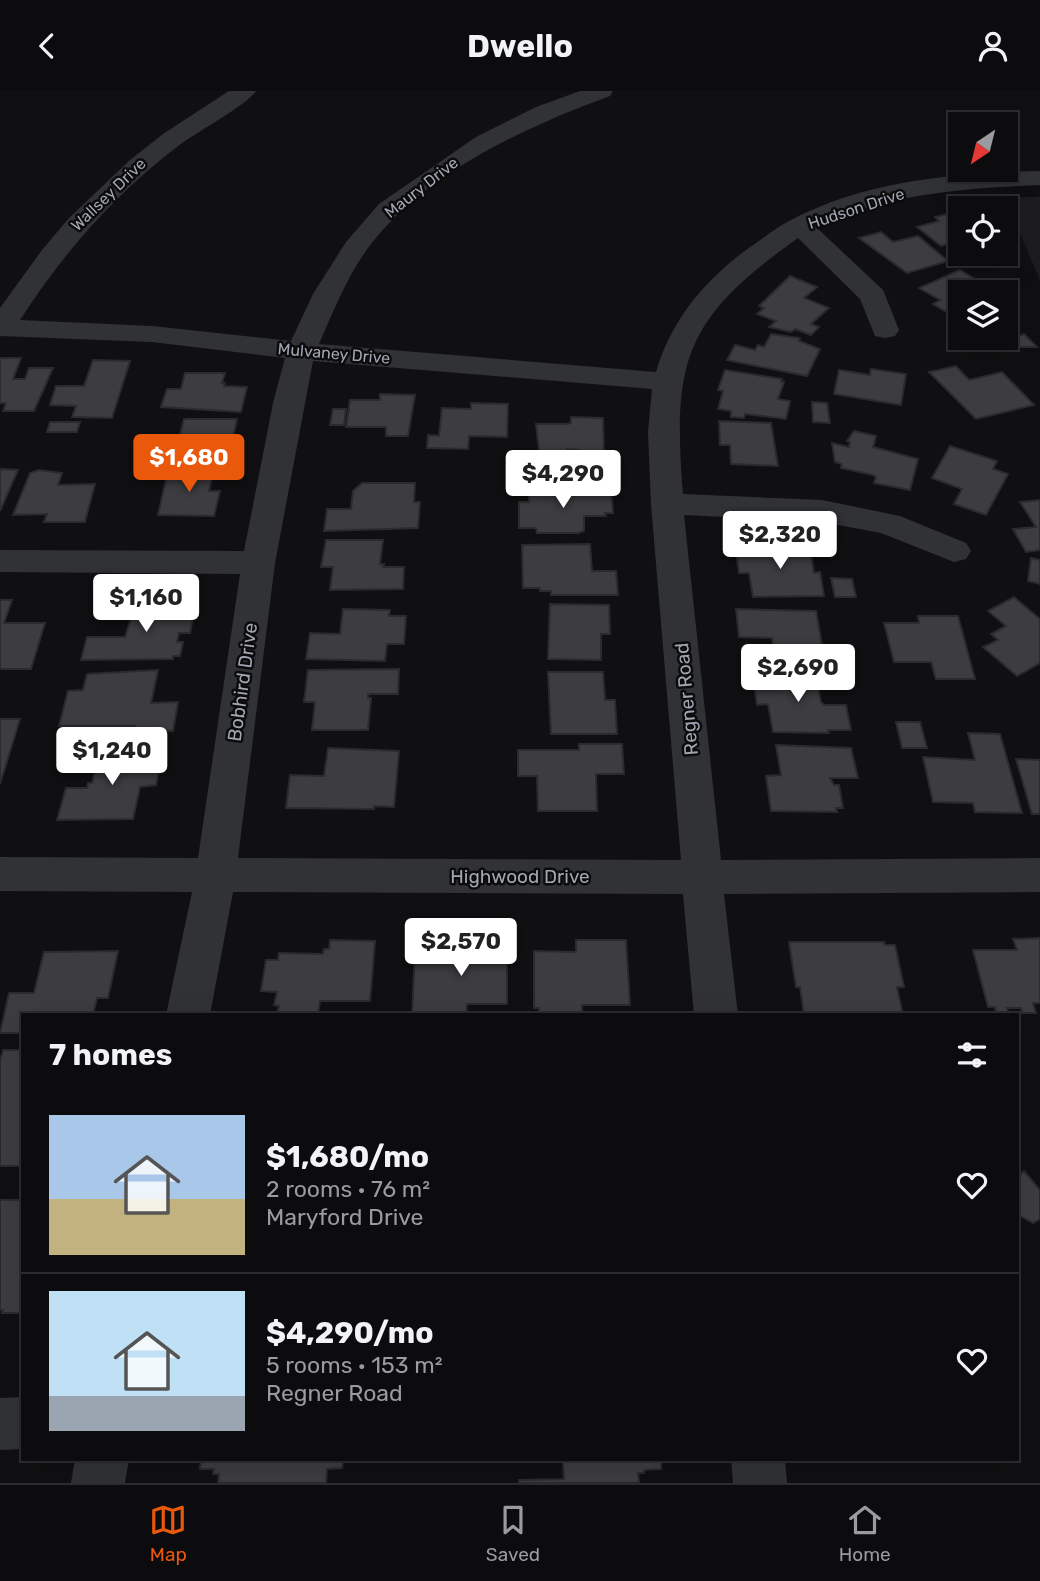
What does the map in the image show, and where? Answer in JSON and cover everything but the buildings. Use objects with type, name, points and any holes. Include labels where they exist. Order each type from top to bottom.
[{"type":"street","name":"Wallsey Drive","points":[[0,328],[45,260],[95,203],[151,153],[245,91]]},
{"type":"street","name":"Maury Drive","points":[[301,351],[327,294],[359,242],[388,209],[484,142],[544,112],[602,91]]},
{"type":"street","name":"Hudson Drive","points":[[668,382],[681,340],[707,297],[739,267],[800,226],[851,206],[910,191],[977,181],[1040,177]]},
{"type":"street","points":[[800,226],[873,296],[885,330]]},
{"type":"street","name":"Mulvaney Drive","points":[[0,328],[152,334],[301,351],[668,382]]},
{"type":"street","name":"Bobhird Drive","points":[[188,1013],[216,874],[258,563],[288,403],[301,351]]},
{"type":"street","name":"Regner Road","points":[[668,382],[663,424],[667,504],[716,1013]]},
{"type":"street","points":[[667,504],[822,511],[888,524],[954,551]]},
{"type":"street","points":[[0,561],[258,563]]},
{"type":"street","name":"Highwood Drive","points":[[0,874],[702,877],[1040,875]]},
{"type":"street","points":[[0,1424],[21,1423]]},
{"type":"street","points":[[98,1483],[102,1461]]},
{"type":"street","points":[[758,1461],[760,1483]]},
{"type":"shaded area","points":[[1018,197],[1040,197],[1040,280],[1018,229]]}]
